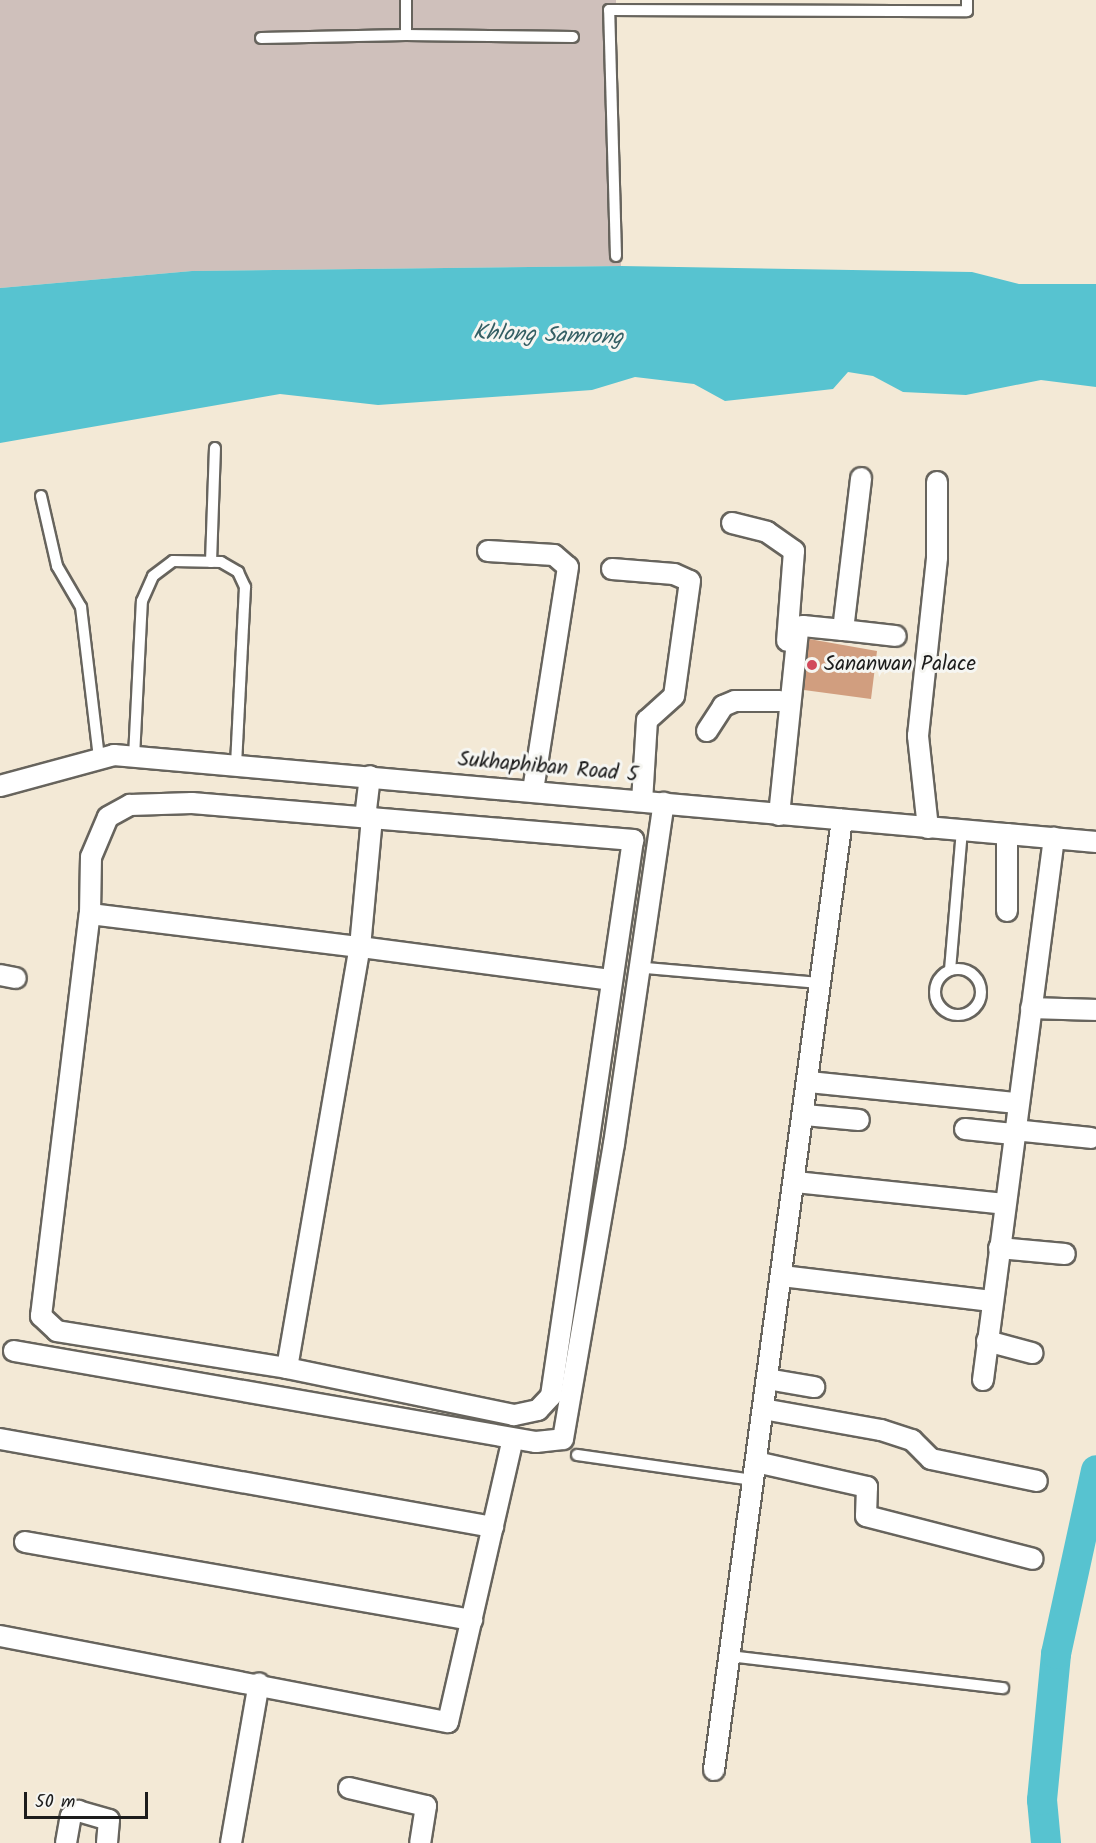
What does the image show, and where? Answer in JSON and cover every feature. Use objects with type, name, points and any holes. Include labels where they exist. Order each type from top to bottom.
[{"type":"street","points":[[843,630],[861,478]]},
{"type":"street","points":[[928,828],[918,736],[937,557],[937,482]]},
{"type":"street","points":[[732,523],[767,532],[794,551],[772,814]]},
{"type":"street","points":[[488,551],[554,555],[568,567],[533,790]]},
{"type":"street","points":[[612,569],[674,574],[690,581],[674,696],[647,720],[642,801]]},
{"type":"street","points":[[772,814],[800,626],[896,636]]},
{"type":"street","points":[[707,731],[723,705],[748,698],[780,701]]},
{"type":"street","name":"Sukhaphiban Road 5","points":[[0,786],[99,757],[134,757],[533,790],[772,814],[1096,842]]},
{"type":"street","points":[[287,1368],[360,947],[370,776]]},
{"type":"street","points":[[192,803],[368,818],[633,840],[610,980],[551,1396],[538,1410],[514,1415],[287,1368],[57,1331],[41,1316],[90,914],[91,857],[108,817],[130,805],[192,803]]},
{"type":"street","points":[[14,1352],[513,1439],[557,1442],[566,1434],[663,803]]},
{"type":"street","points":[[714,1770],[796,1182],[842,820]]},
{"type":"street","points":[[1007,834],[1007,911]]},
{"type":"street","points":[[983,1380],[1017,1103],[1054,838]]},
{"type":"street","points":[[90,914],[610,980]]},
{"type":"street","points":[[1031,1008],[1096,1010]]},
{"type":"street","points":[[809,1082],[1017,1103]]},
{"type":"street","points":[[805,1115],[859,1120]]},
{"type":"street","points":[[965,1129],[1092,1138]]},
{"type":"street","points":[[796,1182],[1004,1204]]},
{"type":"street","points":[[999,1248],[1065,1254]]},
{"type":"street","points":[[782,1276],[992,1301]]},
{"type":"street","points":[[987,1341],[1032,1353]]},
{"type":"street","points":[[767,1379],[814,1387]]},
{"type":"street","points":[[763,1408],[881,1430],[912,1440],[931,1459],[1036,1480]]},
{"type":"street","points":[[0,1439],[493,1527]]},
{"type":"street","points":[[0,1636],[259,1683],[448,1722],[513,1439]]},
{"type":"street","points":[[754,1471],[867,1487],[866,1516],[1033,1559]]},
{"type":"street","points":[[25,1542],[472,1620]]},
{"type":"street","points":[[231,1843],[259,1683]]},
{"type":"street","points":[[349,1788],[426,1806],[420,1843]]},
{"type":"street","points":[[66,1843],[70,1816],[78,1811],[110,1820],[107,1843]]},
{"type":"lane","points":[[406,0],[406,35]]},
{"type":"lane","points":[[616,256],[609,5],[967,11],[967,0]]},
{"type":"lane","points":[[261,38],[406,35],[573,37]]},
{"type":"lane","points":[[211,562],[215,448]]},
{"type":"lane","points":[[41,496],[57,566],[81,607],[99,757]]},
{"type":"lane","points":[[134,757],[142,601],[162,567],[173,561],[211,562],[238,572],[245,587],[236,766]]},
{"type":"lane","points":[[950,970],[962,831]]},
{"type":"lane","points":[[645,968],[820,983]]},
{"type":"lane","points":[[950,970],[970,972],[981,988],[975,1007],[966,1013],[946,1011],[935,995],[941,976],[950,970]]},
{"type":"lane","points":[[577,1455],[754,1471]]},
{"type":"lane","points":[[730,1656],[1003,1688]]},
{"type":"shaded area","points":[[0,0],[616,0],[621,266],[192,271],[0,288]]},
{"type":"water","name":"Khlong Samrong","points":[[621,266],[972,272],[1019,284],[1096,284],[1096,387],[1041,380],[966,395],[903,392],[873,376],[848,372],[833,389],[725,401],[694,384],[635,377],[592,390],[378,405],[280,394],[0,443],[0,288],[192,271]]},
{"type":"building","points":[[809,639],[877,651],[871,699],[804,690]]},
{"type":"waterway","points":[[1046,1843],[1042,1800],[1056,1654],[1096,1470]]},
{"type":"place","name":"Sananwan Palace","points":[[812,665]]}]
